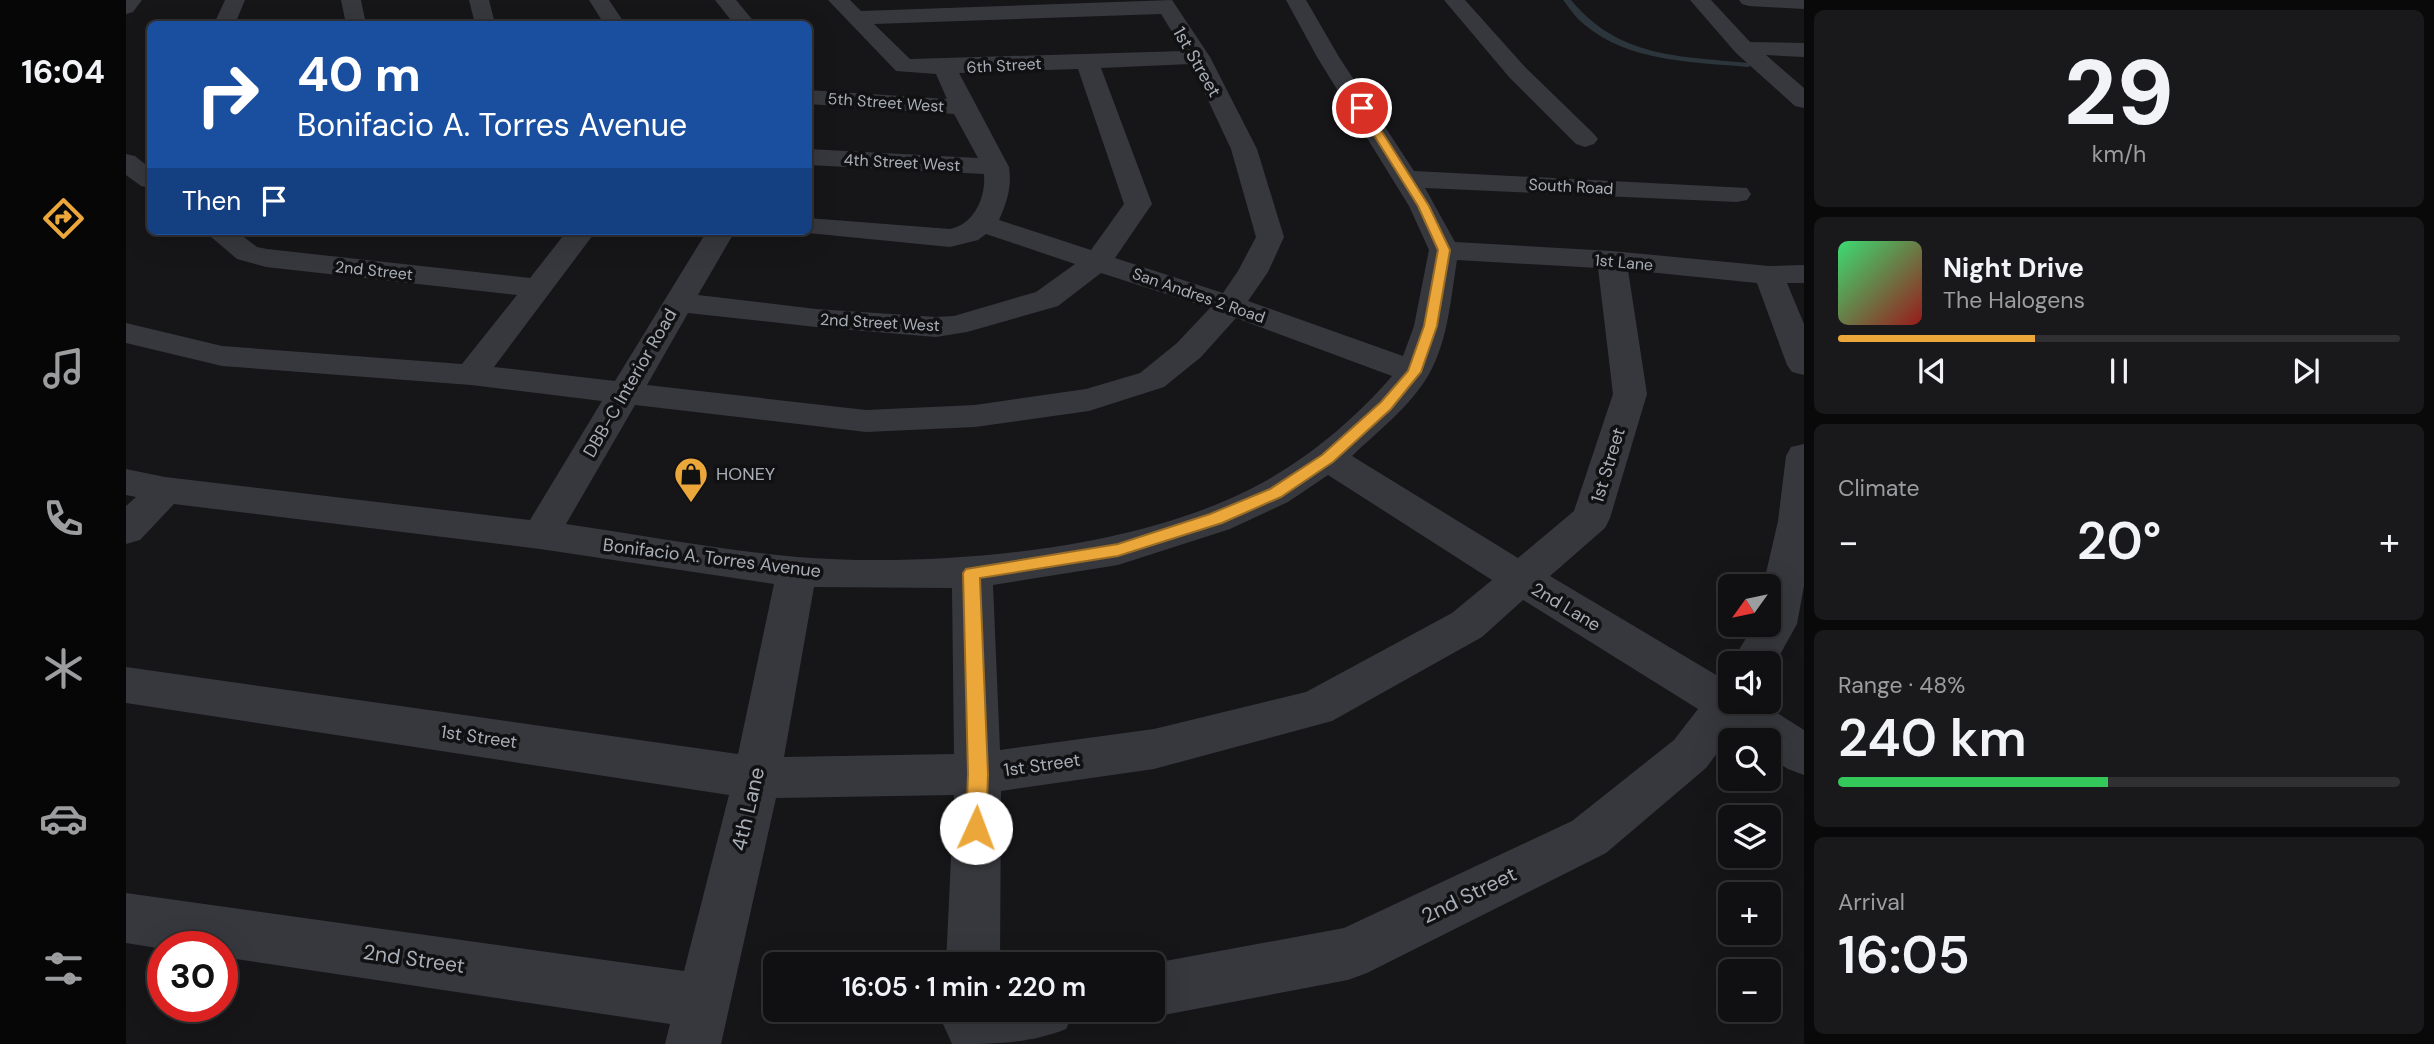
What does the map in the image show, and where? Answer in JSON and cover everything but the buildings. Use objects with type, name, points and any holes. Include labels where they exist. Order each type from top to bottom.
[{"type":"street","points":[[126,9],[132,0]]},
{"type":"street","points":[[226,21],[235,0]]},
{"type":"street","points":[[351,0],[355,21]]},
{"type":"street","points":[[479,0],[484,21]]},
{"type":"street","points":[[599,0],[612,21]]},
{"type":"street","points":[[725,0],[742,21]]},
{"type":"street","name":"6th Street","points":[[838,0],[901,65],[945,67],[1199,57]]},
{"type":"street","points":[[1296,0],[1328,57],[1423,206],[1444,250]]},
{"type":"street","points":[[1454,0],[1517,72],[1585,138]]},
{"type":"street","points":[[1700,0],[1744,48],[1804,101]]},
{"type":"street","points":[[1749,0],[1804,3]]},
{"type":"street","points":[[857,18],[1163,4]]},
{"type":"street","name":"1st Street","points":[[126,333],[222,356],[471,375],[866,421],[975,416],[1089,400],[1152,380],[1189,350],[1230,305],[1253,272],[1270,237],[1244,149],[1199,57],[1163,4]]},
{"type":"street","points":[[1744,48],[1804,50]]},
{"type":"street","name":"2nd Street West","points":[[677,302],[816,318],[936,327],[980,320],[1047,299],[1099,261],[1138,204],[1087,61]]},
{"type":"street","points":[[812,226],[950,238],[968,233],[983,224],[993,204],[998,182],[996,167],[962,107],[945,67]]},
{"type":"street","name":"5th Street West","points":[[812,97],[962,107]]},
{"type":"street","name":"4th Street West","points":[[812,158],[996,167]]},
{"type":"street","name":"South Road","points":[[1404,179],[1737,194]]},
{"type":"street","name":"San Andres 2 Road","points":[[983,224],[1230,305],[1414,372]]},
{"type":"street","name":"2nd Street","points":[[223,235],[247,253],[267,258],[537,288]]},
{"type":"street","points":[[471,375],[579,235]]},
{"type":"street","name":"DBB-C Interior Road","points":[[540,535],[718,235]]},
{"type":"street","name":"1st Lane","points":[[1444,250],[1612,260],[1769,275],[1804,274]]},
{"type":"street","name":"Bonifacio A. Torres Avenue","points":[[126,482],[165,490],[540,535],[797,572],[972,573],[1118,550],[1216,519],[1275,493],[1328,458],[1386,405],[1414,372],[1430,326],[1444,250]]},
{"type":"street","name":"1st Street","points":[[126,685],[757,778],[978,774],[1154,749],[1316,708],[1467,625],[1591,518],[1630,394],[1612,260]]},
{"type":"street","points":[[1769,275],[1804,365]]},
{"type":"street","name":"2nd Street","points":[[1760,651],[1776,624],[1797,521],[1804,456]]},
{"type":"street","name":"2nd Lane","points":[[1328,458],[1519,580],[1718,680]]},
{"type":"street","points":[[126,530],[165,490]]},
{"type":"street","name":"4th Lane","points":[[698,1022],[757,778],[797,572]]},
{"type":"street","points":[[972,573],[978,774],[973,952]]},
{"type":"street","name":"2nd Street","points":[[1165,988],[1348,954],[1589,837],[1690,754],[1719,714]]},
{"type":"street","name":"2nd Lane","points":[[1762,714],[1804,755]]},
{"type":"street","name":"2nd Street","points":[[126,918],[698,1022]]},
{"type":"street","points":[[971,1026],[990,1022]]},
{"type":"waterway","points":[[1567,0],[1589,25],[1606,37],[1625,45],[1665,56],[1748,65]]},
{"type":"place","name":"HONEY","points":[[691,504]]},
{"type":"route","points":[[976,828],[978,774],[972,573],[1118,550],[1216,519],[1275,493],[1328,458],[1386,405],[1414,372],[1430,326],[1444,250],[1423,206],[1362,108]]}]
